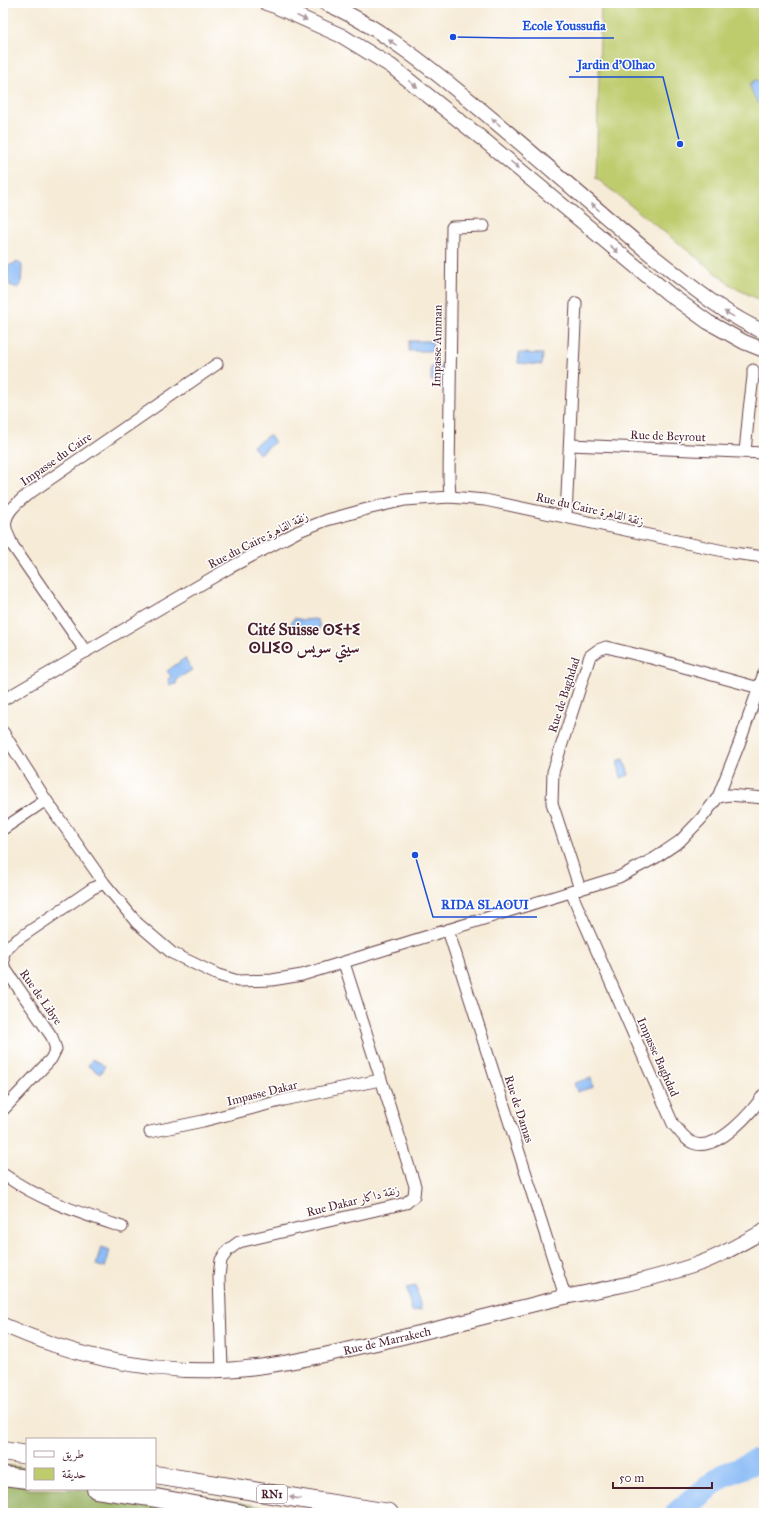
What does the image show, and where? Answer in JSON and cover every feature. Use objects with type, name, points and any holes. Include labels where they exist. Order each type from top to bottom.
[{"type":"highway","points":[[3,1451],[26,1455]]},
{"type":"highway","name":"RN1","points":[[156,1475],[389,1513]]},
{"type":"highway","points":[[3,1476],[26,1479]]},
{"type":"highway","points":[[103,1490],[239,1513]]},
{"type":"street","points":[[266,3],[342,36],[391,66],[468,127],[669,294],[708,322],[744,342],[764,350]]},
{"type":"street","points":[[325,3],[343,7],[431,69],[491,117],[630,237],[718,307],[764,332]]},
{"type":"street","name":"Impasse Amman","points":[[450,497],[452,227],[484,226]]},
{"type":"street","points":[[566,516],[576,303]]},
{"type":"street","name":"Impasse du Caire","points":[[86,652],[13,546],[6,528],[6,518],[13,507],[27,495],[217,364]]},
{"type":"street","points":[[745,452],[748,410],[754,377],[753,370]]},
{"type":"street","name":"Rue de Beyrout","points":[[570,445],[764,453]]},
{"type":"street","name":"Rue du Caire زنقة القاهرة","points":[[3,700],[229,568],[298,531],[327,520],[405,500],[450,497],[485,500],[566,516],[732,553],[764,557]]},
{"type":"street","name":"Rue de Baghdad","points":[[575,891],[552,803],[553,772],[590,656],[598,650],[606,647],[759,688]]},
{"type":"street","points":[[3,732],[46,800],[104,883],[137,923],[172,953],[218,975],[238,981],[272,980],[302,976],[619,877],[655,858],[680,841],[702,819],[718,797],[739,744],[764,672]]},
{"type":"street","points":[[718,797],[729,795],[764,798]]},
{"type":"street","points":[[3,829],[46,800]]},
{"type":"street","name":"Rue de Libye","points":[[3,1110],[51,1059],[56,1049],[52,1037],[4,966],[3,955],[8,946],[93,888],[104,883]]},
{"type":"street","name":"Impasse Baghdad","points":[[575,891],[673,1124],[685,1137],[696,1144],[712,1143],[724,1136],[740,1122],[764,1094]]},
{"type":"street","name":"Rue de Damas","points":[[448,930],[565,1296]]},
{"type":"street","name":"Rue Dakar زنقة داكار","points":[[222,1370],[219,1276],[221,1260],[228,1250],[239,1242],[406,1203],[414,1196],[415,1186],[344,963]]},
{"type":"street","name":"Impasse Dakar","points":[[150,1132],[203,1121],[284,1100],[380,1080]]},
{"type":"street","points":[[3,1174],[37,1195],[67,1208],[122,1227]]},
{"type":"street","name":"Rue de Marrakech","points":[[3,1325],[43,1342],[89,1356],[131,1365],[174,1370],[222,1370],[307,1359],[461,1323],[565,1296],[612,1288],[691,1267],[719,1255],[764,1231]]},
{"type":"green space","points":[[601,3],[764,3],[764,302],[735,288],[596,178]]},
{"type":"green space","points":[[3,1465],[26,1468],[26,1490],[156,1489],[299,1513],[3,1513]]},
{"type":"water","points":[[755,80],[764,82],[764,111],[755,98],[751,88],[750,84]]},
{"type":"water","points":[[18,262],[22,267],[21,285],[18,288],[9,285],[10,282],[4,276],[4,270],[10,265]]},
{"type":"water","points":[[409,341],[432,341],[433,351],[409,351]]},
{"type":"water","points":[[519,353],[543,354],[542,365],[518,363]]},
{"type":"water","points":[[431,367],[442,368],[442,381],[431,381]]},
{"type":"water","points":[[269,435],[275,442],[259,454],[253,446]]},
{"type":"water","points":[[294,618],[318,620],[320,627],[318,630],[312,632],[302,627],[294,626],[291,622]]},
{"type":"water","points":[[185,658],[192,670],[177,679],[176,684],[170,685],[168,679],[171,676],[167,671]]},
{"type":"water","points":[[624,759],[629,775],[621,778],[617,761]]},
{"type":"water","points":[[92,1059],[105,1066],[100,1074],[88,1066]]},
{"type":"water","points":[[591,1078],[593,1087],[577,1092],[574,1083]]},
{"type":"water","points":[[101,1247],[110,1250],[105,1268],[96,1265]]},
{"type":"water","points":[[416,1286],[421,1310],[412,1312],[406,1288]]},
{"type":"waterway","points":[[677,1513],[722,1476],[764,1458]]},
{"type":"place","name":"Ecole Youssufia","points":[[453,37]]},
{"type":"place","name":"Jardin d'Olhao","points":[[680,144]]},
{"type":"place","name":"RIDA SLAOUI","points":[[415,855]]},
{"type":"district","name":"Cité Suisse ⵙⵉⵜⵉ ⵙⵡⵉⵙ سيتي سويس","points":[[304,638]]}]
